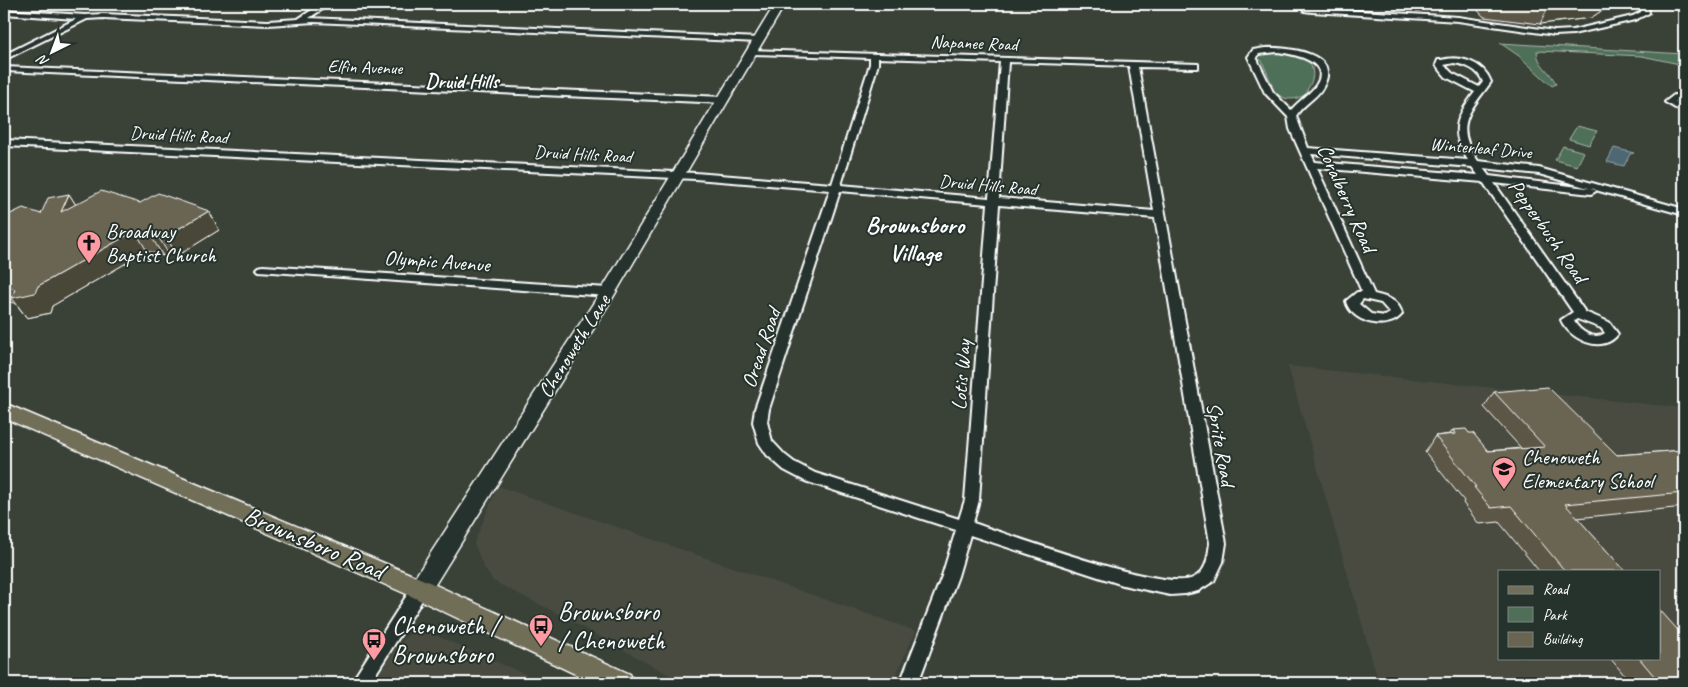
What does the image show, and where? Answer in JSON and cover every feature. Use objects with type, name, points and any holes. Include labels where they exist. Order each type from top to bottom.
[{"type":"main road","name":"Chenoweth Lane","points":[[420,589],[681,175],[780,4]]},
{"type":"main road","name":"Brownsboro Road","points":[[4,410],[420,589],[621,683]]},
{"type":"street","points":[[299,22],[326,4]]},
{"type":"street","points":[[1303,4],[1307,9],[1312,10],[1458,19],[1517,29],[1573,32],[1641,16],[1645,13],[1645,4]]},
{"type":"street","name":"Napanee Road","points":[[4,12],[85,17],[103,16],[268,23],[314,20],[756,46],[874,57],[1195,66]]},
{"type":"street","points":[[4,58],[85,17]]},
{"type":"street","name":"Coralberry Road","points":[[1292,116],[1303,102],[1316,92],[1322,80],[1323,74],[1318,61],[1294,52],[1268,50],[1253,54],[1252,58],[1264,85],[1272,97],[1292,116],[1311,166],[1369,295]]},
{"type":"street","name":"Oread Road","points":[[874,57],[874,64],[835,188],[762,409],[760,425],[764,441],[781,462],[810,476],[965,526]]},
{"type":"street","name":"Lotis Way","points":[[908,683],[950,576],[972,500],[1004,60]]},
{"type":"street","points":[[1454,60],[1473,66],[1481,72],[1487,82],[1480,91],[1444,72],[1440,65],[1441,62],[1454,60]]},
{"type":"street","name":"Sprite Road","points":[[965,526],[1152,586],[1174,590],[1187,588],[1199,583],[1209,575],[1216,561],[1218,543],[1133,64]]},
{"type":"street","name":"Elfin Avenue","points":[[4,69],[724,100]]},
{"type":"street","name":"Pepperbush Road","points":[[1480,91],[1463,117],[1460,133],[1467,152],[1581,315]]},
{"type":"street","points":[[1272,97],[1288,102],[1303,102]]},
{"type":"street","points":[[1684,99],[1674,98],[1669,102],[1684,110]]},
{"type":"street","name":"Druid Hills Road","points":[[4,143],[681,175],[1160,215]]},
{"type":"street","name":"Winterleaf Drive","points":[[1305,151],[1476,164],[1561,175],[1684,212]]},
{"type":"street","name":"Winterleaf Drive","points":[[1311,166],[1554,185],[1650,202]]},
{"type":"street","name":"Olympic Avenue","points":[[263,269],[608,292]]},
{"type":"street","name":"Chenoweth Lane","points":[[360,683],[420,589]]},
{"type":"shaded area","name":"Chenoweth Elementary School","points":[[1288,366],[1684,408],[1684,683],[1379,683]]},
{"type":"shaded area","points":[[498,486],[916,631],[892,683],[684,683],[555,612],[493,581],[483,566],[474,543]]},
{"type":"shaded area","points":[[416,627],[545,683],[373,683],[392,652]]},
{"type":"green space","points":[[1500,43],[1684,54],[1684,65],[1642,56],[1537,51],[1539,60],[1556,84],[1552,86],[1519,56]]},
{"type":"green space","points":[[1270,51],[1292,52],[1312,62],[1310,63],[1313,77],[1307,90],[1308,93],[1298,98],[1288,99],[1279,96],[1271,88],[1272,85],[1262,61],[1257,58],[1259,54]]},
{"type":"green space","points":[[1577,126],[1597,131],[1589,145],[1569,139]]},
{"type":"green space","points":[[1563,146],[1584,152],[1577,166],[1555,160]]},
{"type":"water","points":[[1614,148],[1634,153],[1630,154],[1624,166],[1607,162]]},
{"type":"building","points":[[1508,4],[1586,4],[1548,8]]},
{"type":"building","points":[[101,191],[140,203],[158,193],[209,211],[166,236],[156,233],[151,236],[135,231],[38,286],[35,293],[12,298],[15,289],[4,285],[4,234],[10,230],[4,228],[4,217],[23,208],[41,214],[48,198],[69,194],[61,212]]},
{"type":"building","name":"Chenoweth Elementary School","points":[[1548,387],[1617,455],[1684,450],[1684,493],[1565,504],[1624,570],[1564,570],[1511,506],[1491,508],[1435,436],[1455,434],[1453,430],[1466,429],[1469,433],[1473,433],[1488,451],[1545,447],[1494,392]]},
{"type":"building","points":[[1660,610],[1684,637],[1684,683],[1660,683],[1641,660],[1660,660]]},
{"type":"place","name":"Broadway Baptist Church","points":[[89,264]]},
{"type":"place","name":"Chenoweth Elementary School","points":[[1504,490]]},
{"type":"place","name":"Brownsboro / Chenoweth","points":[[541,647]]},
{"type":"place","name":"Chenoweth / Brownsboro","points":[[374,661]]},
{"type":"district","name":"Druid Hills","points":[[462,81]]},
{"type":"district","name":"Brownsboro Village","points":[[915,239]]}]
